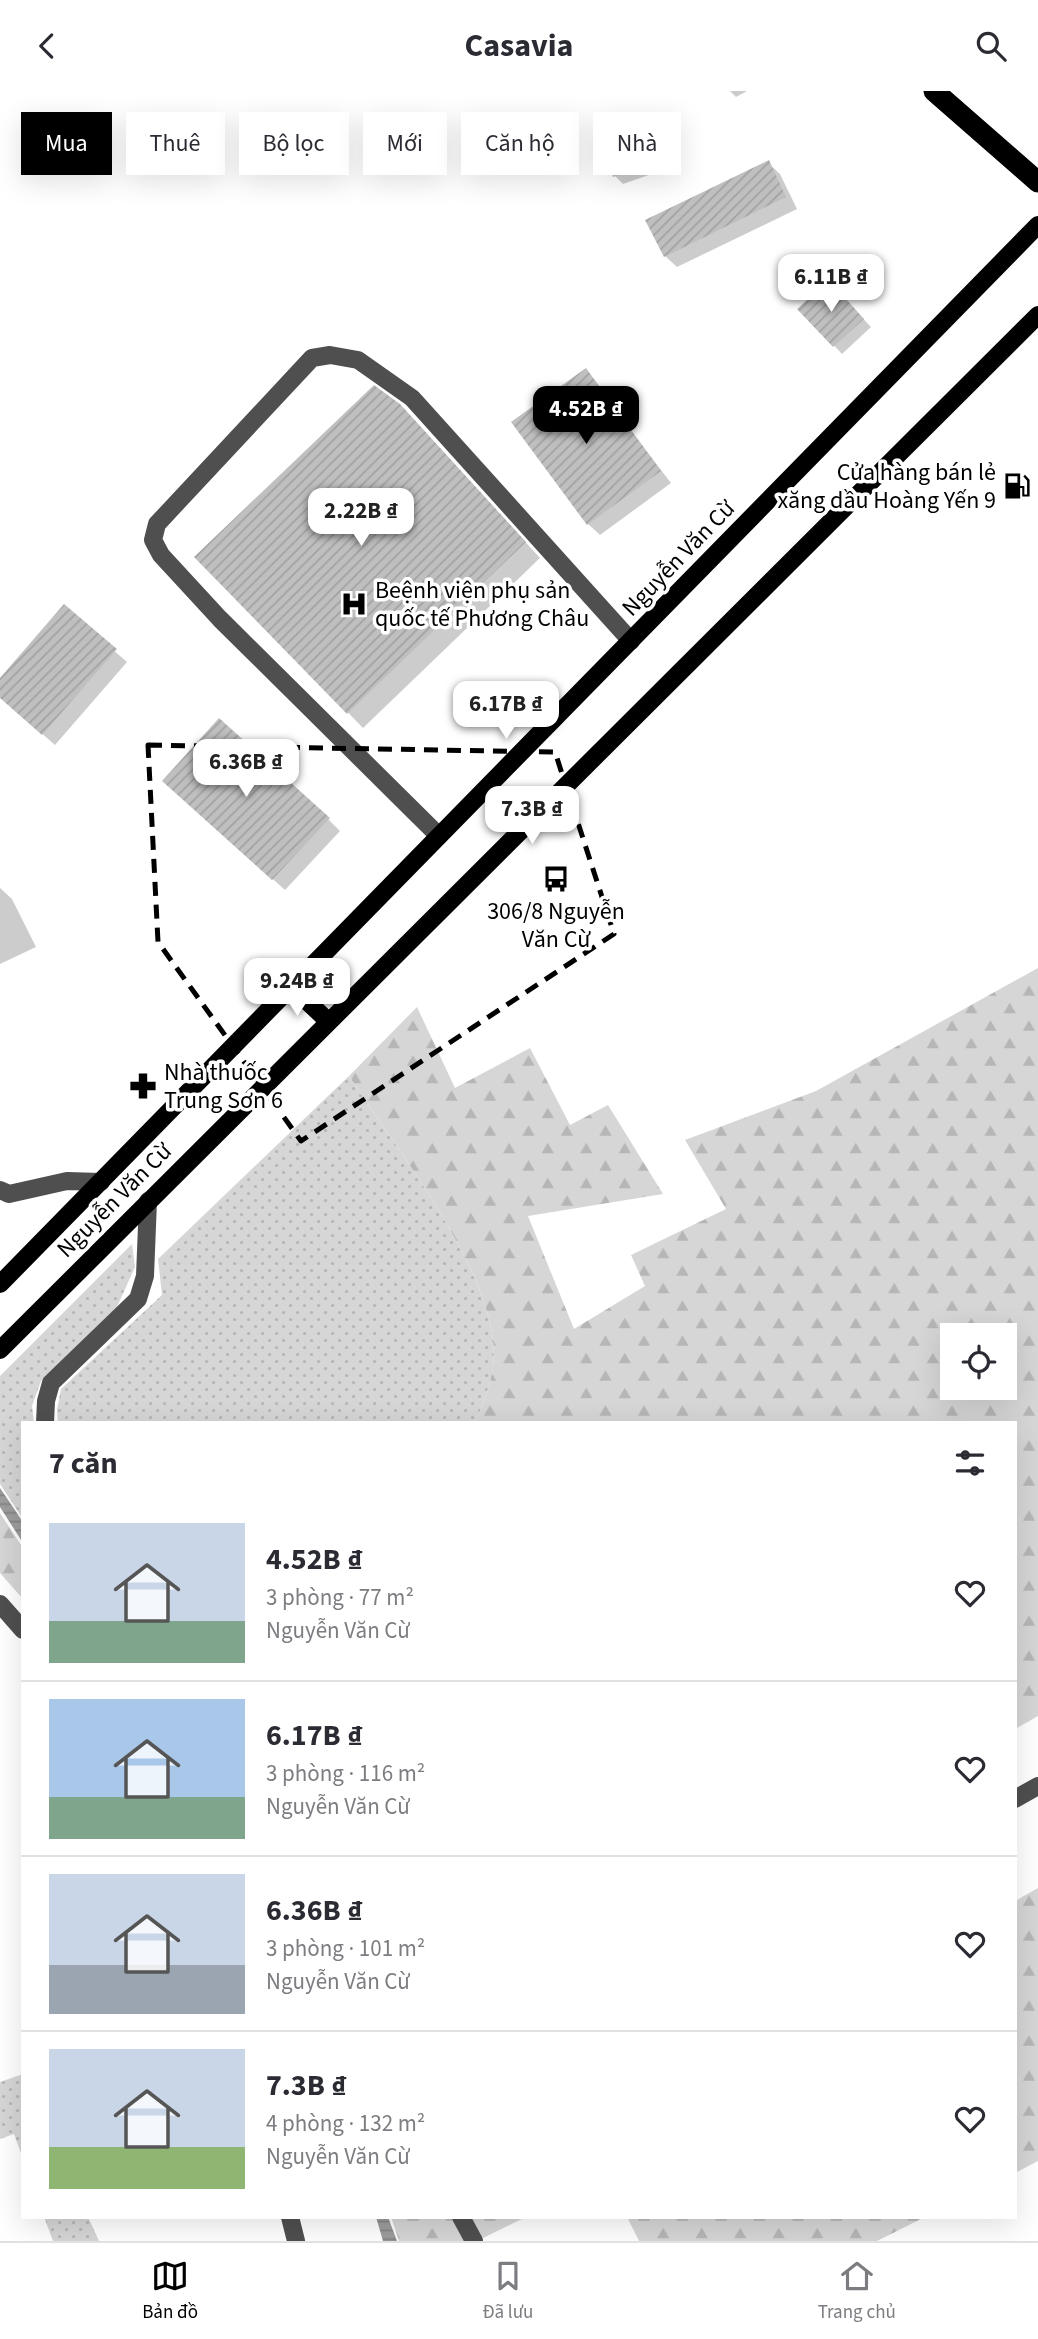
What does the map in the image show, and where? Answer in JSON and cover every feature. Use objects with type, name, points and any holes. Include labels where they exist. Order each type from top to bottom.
[{"type":"highway","points":[[934,91],[1038,182]]},
{"type":"main road","name":"Nguyễn Văn Cừ","points":[[0,1284],[1038,225]]},
{"type":"main road","name":"Nguyễn Văn Cừ","points":[[0,1350],[1038,315]]},
{"type":"main road","points":[[292,987],[328,1021]]},
{"type":"street","points":[[439,836],[220,619],[161,555],[153,540],[157,524],[312,358],[330,355],[358,360],[412,398],[631,641]]},
{"type":"street","points":[[0,1190],[9,1194],[57,1183],[101,1182]]},
{"type":"street","points":[[45,1421],[46,1401],[51,1383],[138,1299],[145,1276],[148,1201]]},
{"type":"street","points":[[0,1604],[21,1628]]},
{"type":"street","points":[[1017,1797],[1038,1786]]},
{"type":"street","points":[[290,2219],[296,2241]]},
{"type":"street","points":[[462,2219],[474,2241]]},
{"type":"highlighted area","points":[[148,745],[555,752],[614,934],[301,1141],[158,942]]},
{"type":"green space","points":[[1038,968],[1038,1716],[1017,1728],[1017,1421],[476,1421],[487,1393],[494,1352],[486,1309],[456,1239],[349,1076],[417,1007],[455,1088],[530,1048],[570,1125],[608,1105],[663,1194],[528,1216],[574,1329],[645,1286],[631,1255],[726,1209],[685,1140],[816,1091]]},
{"type":"green space","points":[[349,1076],[456,1239],[486,1309],[494,1352],[487,1393],[476,1421],[58,1421],[61,1389],[162,1295],[158,1259]]},
{"type":"green space","points":[[132,1244],[135,1267],[117,1307],[41,1381],[32,1406],[34,1421],[21,1421],[21,1516],[0,1484],[0,1376]]},
{"type":"green space","points":[[0,1513],[21,1545],[21,1597],[0,1573]]},
{"type":"green space","points":[[1038,1888],[1038,2161],[1017,2172],[1017,1900]]},
{"type":"green space","points":[[21,2075],[21,2153],[14,2134],[0,2139],[0,2082]]},
{"type":"green space","points":[[45,2219],[89,2219],[99,2241],[53,2241]]},
{"type":"green space","points":[[392,2219],[456,2219],[468,2241],[399,2241]]},
{"type":"green space","points":[[469,2219],[522,2219],[481,2239]]},
{"type":"green space","points":[[628,2219],[921,2219],[877,2241],[639,2241]]},
{"type":"shaded area","points":[[0,1488],[21,1519],[21,1540],[0,1507]]},
{"type":"shaded area","points":[[377,2219],[389,2219],[397,2241],[383,2241]]},
{"type":"building","points":[[769,160],[786,197],[664,257],[645,220]]},
{"type":"building","points":[[829,280],[864,319],[833,347],[797,309]]},
{"type":"building","points":[[586,368],[661,471],[587,525],[511,422]]},
{"type":"building","points":[[374,385],[400,404],[526,542],[347,714],[194,557]]},
{"type":"building","points":[[64,604],[117,649],[42,735],[0,698],[0,678]]},
{"type":"building","points":[[219,718],[330,818],[272,880],[162,781]]},
{"type":"place","name":"Cửa hàng bán lẻ xăng dầu Hoàng Yến 9","points":[[1017,486]]},
{"type":"place","name":"Beệnh viện phụ sản quốc tế Phương Châu","points":[[354,604]]},
{"type":"place","name":"306/8 Nguyễn Văn Cừ","points":[[556,879]]},
{"type":"place","name":"Nhà thuốc Trung Sơn 6","points":[[143,1086]]}]
